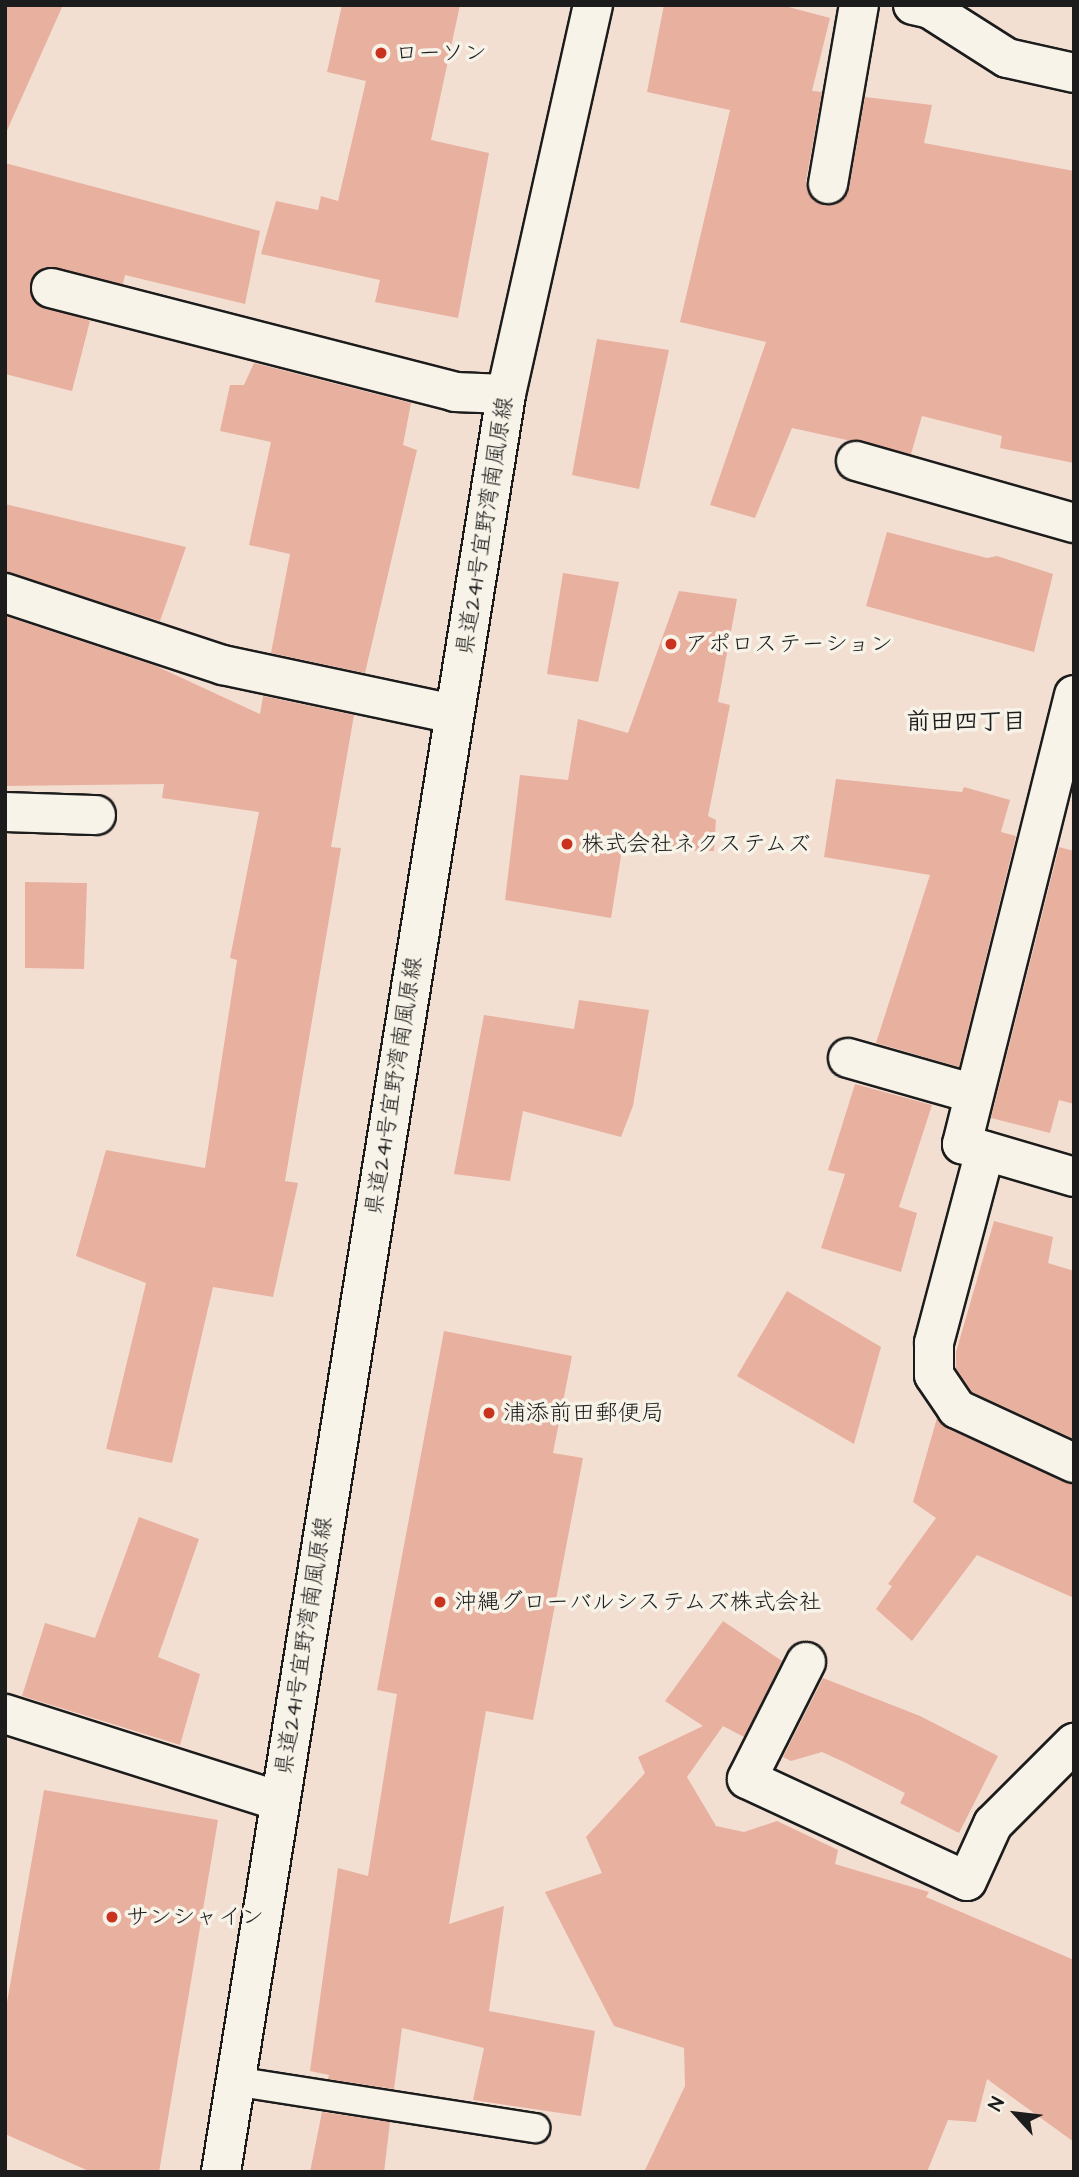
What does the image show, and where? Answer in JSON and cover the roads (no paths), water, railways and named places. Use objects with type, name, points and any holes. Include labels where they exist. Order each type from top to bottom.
[{"type":"street","name":"県道241号宜野湾南風原線","points":[[221,2172],[506,394],[593,5]]},
{"type":"street","points":[[828,184],[859,5]]},
{"type":"street","points":[[927,6],[1007,58],[1074,73]]},
{"type":"street","points":[[51,288],[455,392],[506,394]]},
{"type":"street","points":[[856,461],[1074,523]]},
{"type":"street","points":[[5,593],[223,665],[454,714]]},
{"type":"street","points":[[1074,695],[962,1144],[1074,1177]]},
{"type":"street","points":[[5,812],[96,815]]},
{"type":"street","points":[[848,1058],[974,1094]]},
{"type":"street","points":[[985,1151],[934,1343],[934,1375],[957,1409],[1074,1463]]},
{"type":"street","points":[[807,1662],[747,1779],[967,1881],[993,1824],[1074,1743]]},
{"type":"street","points":[[5,1714],[279,1801]]},
{"type":"lane","points":[[234,2081],[535,2127]]},
{"type":"place","name":"ローソン","points":[[381,53]]},
{"type":"place","name":"アポロステーション","points":[[671,644]]},
{"type":"place","name":"株式会社ネクステムズ","points":[[567,844]]},
{"type":"place","name":"浦添前田郵便局","points":[[489,1413]]},
{"type":"place","name":"沖縄グローバルシステムズ株式会社","points":[[440,1602]]},
{"type":"place","name":"サンシャイン","points":[[112,1917]]},
{"type":"district","name":"前田四丁目","points":[[966,723]]}]
